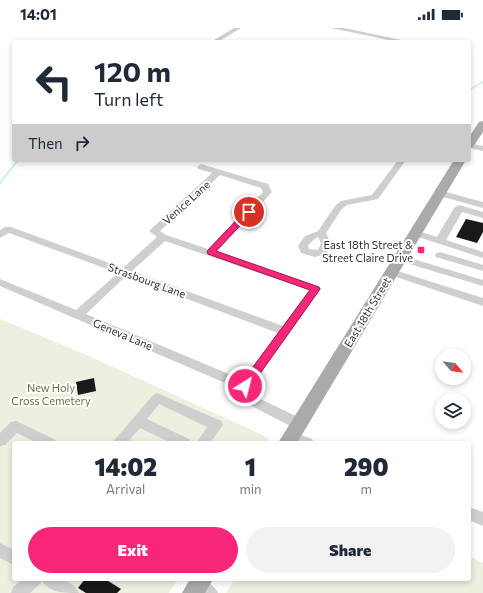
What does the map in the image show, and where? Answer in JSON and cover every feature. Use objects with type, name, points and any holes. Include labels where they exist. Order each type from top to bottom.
[{"type":"main road","points":[[471,142],[483,124]]},
{"type":"main road","name":"East 18th Street","points":[[292,434],[459,162]]},
{"type":"street","points":[[217,40],[238,28]]},
{"type":"street","points":[[334,28],[360,36],[392,40]]},
{"type":"street","points":[[360,36],[369,28]]},
{"type":"street","points":[[471,146],[483,149]]},
{"type":"street","points":[[321,233],[338,208],[344,203],[375,197],[401,162]]},
{"type":"street","points":[[201,167],[265,186],[268,192],[211,252]]},
{"type":"street","name":"Venice Lane","points":[[78,315],[163,236],[154,231],[218,172]]},
{"type":"street","points":[[440,193],[483,215]]},
{"type":"street","points":[[461,204],[483,205]]},
{"type":"street","points":[[434,268],[440,255],[443,242],[461,204]]},
{"type":"street","name":"Strasbourg Lane","points":[[4,232],[125,272],[285,331]]},
{"type":"street","points":[[415,232],[483,255]]},
{"type":"street","points":[[163,236],[316,289],[245,386],[248,399],[303,441]]},
{"type":"street","points":[[440,255],[483,268]]},
{"type":"street","points":[[400,258],[483,283]]},
{"type":"street","points":[[391,272],[483,302]]},
{"type":"street","name":"Geneva Lane","points":[[0,282],[245,386]]},
{"type":"street","points":[[121,441],[157,398],[216,424],[204,441]]},
{"type":"street","points":[[138,421],[180,441]]},
{"type":"street","points":[[0,441],[16,426],[45,441]]},
{"type":"street","points":[[471,514],[483,519]]},
{"type":"street","points":[[0,550],[12,557]]},
{"type":"street","points":[[19,593],[32,581]]},
{"type":"street","points":[[52,581],[71,593]]},
{"type":"green space","name":"New Holy Cross Cemetery","points":[[0,319],[89,356],[269,438],[267,441],[12,441],[12,581],[177,581],[169,593],[0,593]]},
{"type":"green space","points":[[471,557],[483,563],[483,593],[226,593],[234,581],[471,581]]},
{"type":"building","points":[[466,219],[483,223],[483,232],[477,243],[456,237]]},
{"type":"building","points":[[94,378],[96,391],[78,395],[76,382]]},
{"type":"building","points":[[83,581],[108,581],[121,589],[117,593],[86,593],[78,588]]},
{"type":"waterway","points":[[471,89],[483,82]]},
{"type":"waterway","points":[[0,183],[16,162]]},
{"type":"place","name":"East 18th Street & Street Claire Drive","points":[[421,250]]},
{"type":"route","points":[[245,386],[316,289],[211,252],[249,212]]}]
